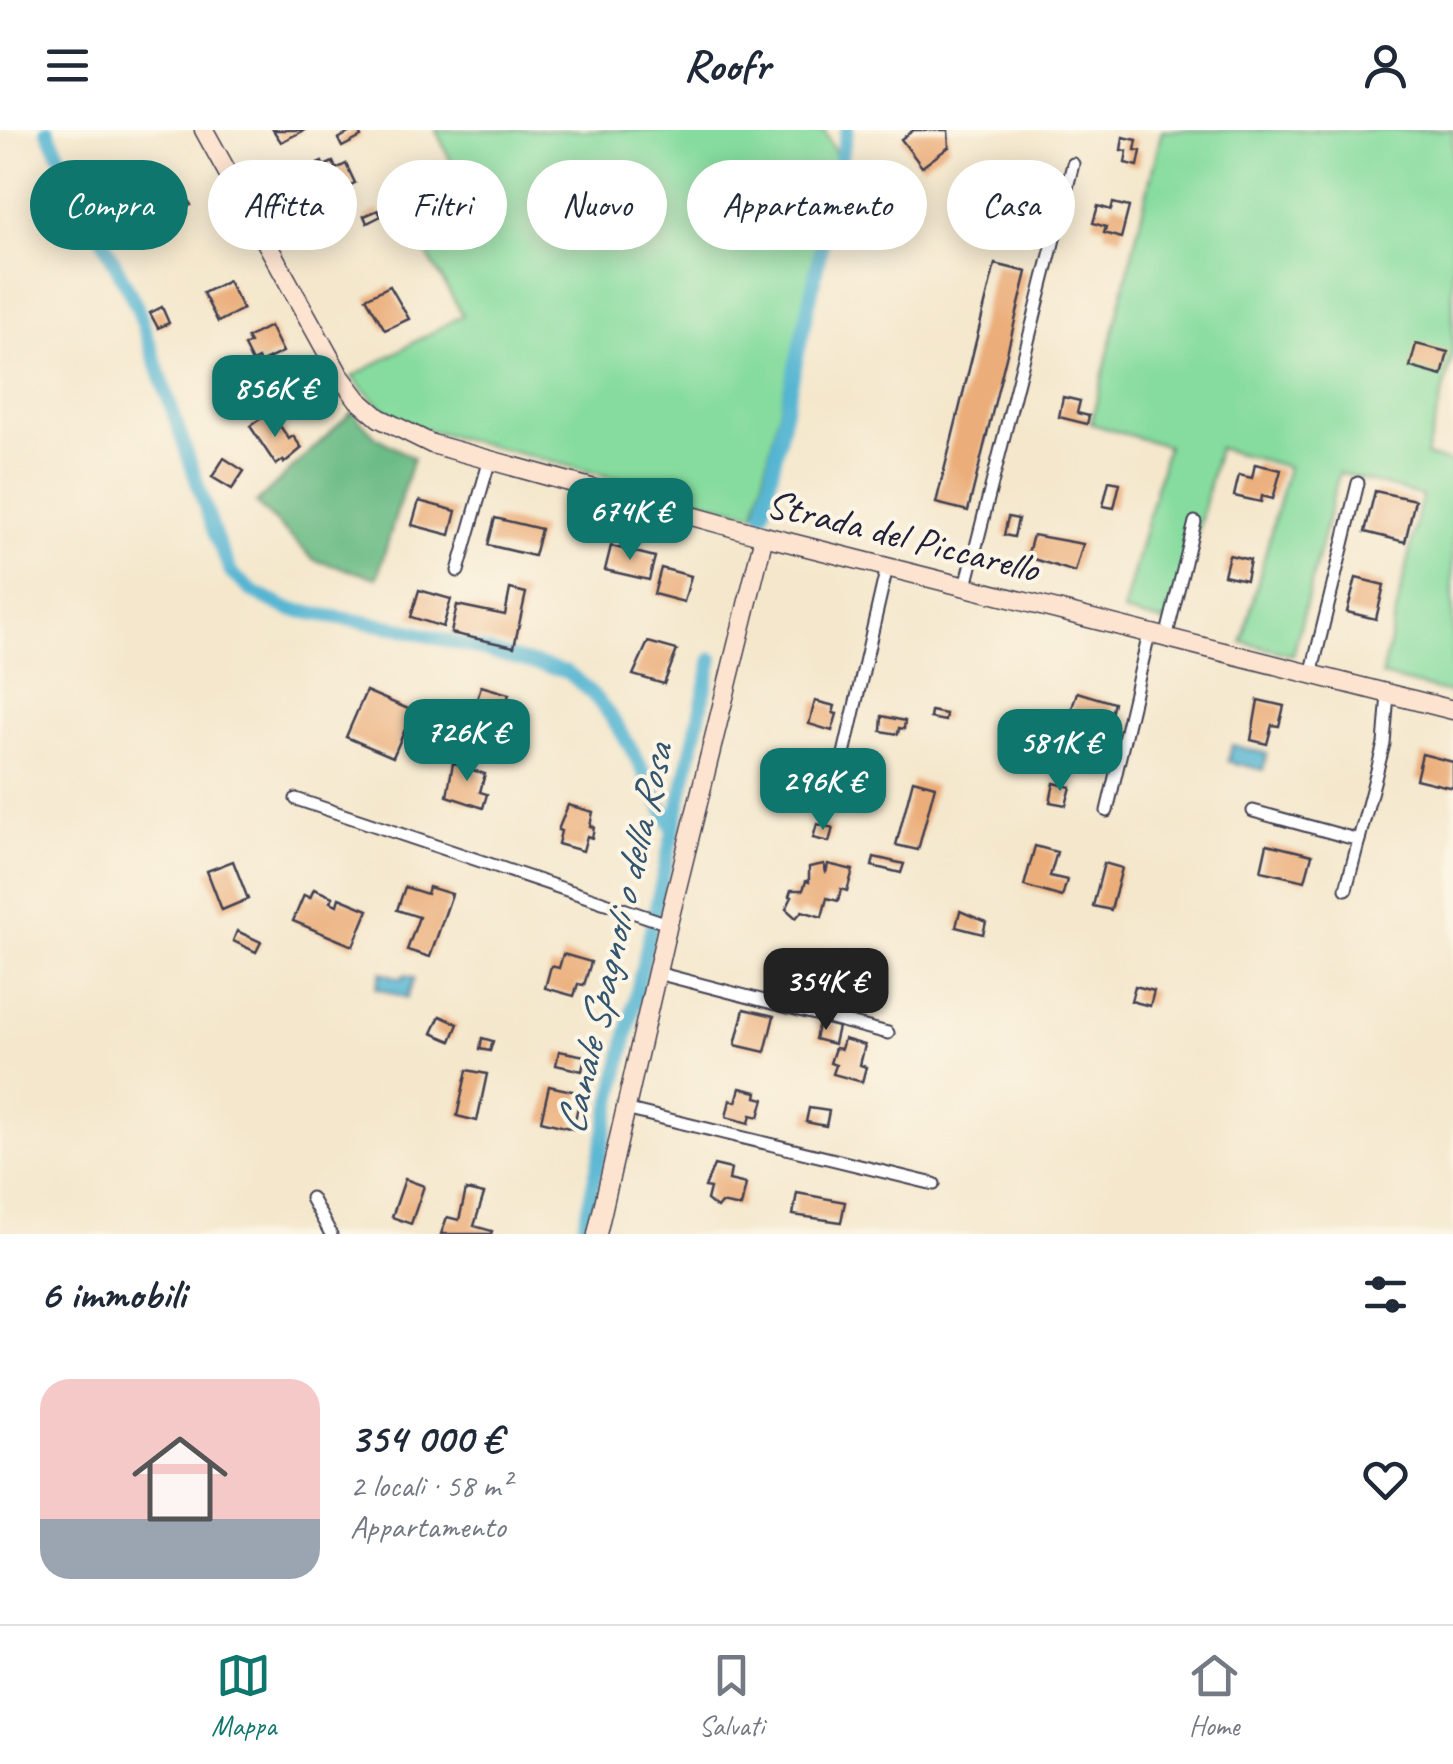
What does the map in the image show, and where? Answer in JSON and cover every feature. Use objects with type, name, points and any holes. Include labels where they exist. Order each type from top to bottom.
[{"type":"street","name":"Strada del Piccarello","points":[[204,130],[330,361],[358,400],[406,434],[764,536],[1453,710]]},
{"type":"street","points":[[966,586],[1051,250]]},
{"type":"street","points":[[458,570],[490,460]]},
{"type":"street","points":[[1311,674],[1358,483]]},
{"type":"street","points":[[1107,811],[1195,522]]},
{"type":"street","points":[[597,1234],[668,924],[764,536]]},
{"type":"street","points":[[835,793],[886,567]]},
{"type":"street","points":[[1346,889],[1384,744],[1388,694]]},
{"type":"street","points":[[296,798],[668,924]]},
{"type":"street","points":[[1252,811],[1359,840]]},
{"type":"street","points":[[657,973],[888,1033]]},
{"type":"street","points":[[626,1109],[934,1184]]},
{"type":"street","points":[[311,1198],[331,1234]]},
{"type":"green space","points":[[436,130],[824,130],[838,160],[687,160],[687,250],[817,250],[755,514],[412,426],[380,406],[352,377],[463,315],[424,250],[507,250],[507,160],[450,160]]},
{"type":"green space","points":[[1162,130],[1453,130],[1453,353],[1426,456],[1453,463],[1453,694],[1382,676],[1422,496],[1339,473],[1293,655],[1242,642],[1288,467],[1218,448],[1175,625],[1123,612],[1167,446],[1091,424]]},
{"type":"green space","points":[[352,412],[376,437],[413,458],[377,578],[314,560],[256,503]]},
{"type":"water","points":[[1232,745],[1267,754],[1263,770],[1228,761]]},
{"type":"water","points":[[381,972],[402,979],[404,975],[414,978],[407,998],[376,988]]},
{"type":"building","points":[[273,130],[305,130],[281,142]]},
{"type":"building","points":[[354,130],[361,137],[342,147],[338,139]]},
{"type":"building","points":[[914,130],[948,130],[949,147],[927,163],[927,160],[917,160],[901,139]]},
{"type":"building","points":[[1123,137],[1137,140],[1135,150],[1141,151],[1138,166],[1125,163]]},
{"type":"building","points":[[1113,203],[1129,207],[1121,238],[1104,233],[1106,227],[1093,223],[1098,206],[1111,210]]},
{"type":"building","points":[[377,210],[377,218],[367,223],[364,216]]},
{"type":"building","points":[[995,264],[1027,272],[968,511],[936,503]]},
{"type":"building","points":[[228,281],[243,309],[218,322],[203,293]]},
{"type":"building","points":[[390,286],[409,319],[385,330],[366,298]]},
{"type":"building","points":[[162,307],[169,323],[158,328],[150,313]]},
{"type":"building","points":[[270,326],[283,352],[260,363],[258,359],[252,362],[244,346],[250,343],[247,338]]},
{"type":"building","points":[[1416,344],[1448,352],[1442,376],[1410,367]]},
{"type":"building","points":[[1063,397],[1080,401],[1077,413],[1089,416],[1087,424],[1059,417]]},
{"type":"building","points":[[267,414],[302,448],[284,463],[283,460],[276,465],[250,426]]},
{"type":"building","points":[[224,458],[244,471],[232,489],[212,477]]},
{"type":"building","points":[[1255,464],[1281,470],[1273,499],[1262,496],[1261,502],[1234,496],[1239,475],[1252,478]]},
{"type":"building","points":[[1109,481],[1120,483],[1114,508],[1103,506]]},
{"type":"building","points":[[1375,491],[1415,500],[1405,542],[1365,532]]},
{"type":"building","points":[[419,501],[456,511],[450,535],[412,525]]},
{"type":"building","points":[[1008,517],[1018,519],[1014,537],[1004,535]]},
{"type":"building","points":[[495,518],[541,529],[534,556],[488,545]]},
{"type":"building","points":[[1033,535],[1083,544],[1075,572],[1027,557]]},
{"type":"building","points":[[611,546],[655,557],[649,580],[605,570]]},
{"type":"building","points":[[1229,555],[1250,560],[1246,580],[1224,575]]},
{"type":"building","points":[[661,568],[691,576],[684,602],[654,594]]},
{"type":"building","points":[[1356,578],[1384,585],[1376,619],[1347,612]]},
{"type":"building","points":[[510,589],[526,593],[514,647],[451,633],[457,605],[505,615]]},
{"type":"building","points":[[419,590],[451,599],[443,627],[411,617]]},
{"type":"building","points":[[648,642],[677,650],[664,684],[633,675]]},
{"type":"building","points":[[481,686],[509,694],[500,724],[472,716]]},
{"type":"building","points":[[366,691],[413,711],[393,757],[346,737]]},
{"type":"building","points":[[1077,692],[1114,703],[1105,736],[1067,725]]},
{"type":"building","points":[[1258,700],[1284,706],[1279,726],[1272,725],[1267,744],[1251,740]]},
{"type":"building","points":[[815,701],[835,706],[832,731],[809,724]]},
{"type":"building","points":[[931,711],[946,714],[945,721],[930,718]]},
{"type":"building","points":[[882,716],[905,721],[904,729],[899,728],[898,734],[881,731]]},
{"type":"building","points":[[1422,754],[1453,762],[1453,788],[1416,779]]},
{"type":"building","points":[[460,756],[473,759],[469,769],[485,774],[480,792],[487,794],[483,808],[447,796],[453,763],[457,764]]},
{"type":"building","points":[[913,780],[935,786],[918,850],[896,845]]},
{"type":"building","points":[[1054,783],[1071,787],[1066,805],[1050,802]]},
{"type":"building","points":[[568,805],[593,812],[592,838],[587,836],[583,851],[558,844],[558,830]]},
{"type":"building","points":[[817,824],[833,828],[829,842],[813,838]]},
{"type":"building","points":[[1267,844],[1312,855],[1305,881],[1261,871]]},
{"type":"building","points":[[1035,846],[1057,852],[1050,876],[1067,880],[1062,897],[1024,886]]},
{"type":"building","points":[[874,857],[904,864],[901,873],[872,866]]},
{"type":"building","points":[[233,861],[248,899],[222,910],[207,871]]},
{"type":"building","points":[[1104,863],[1122,868],[1111,910],[1093,906]]},
{"type":"building","points":[[824,864],[826,873],[828,864],[853,870],[847,891],[841,889],[838,901],[827,898],[822,917],[802,911],[796,918],[786,909],[791,890],[803,890],[809,882],[809,867]]},
{"type":"building","points":[[405,887],[427,894],[429,887],[452,894],[430,957],[407,950],[419,917],[397,910]]},
{"type":"building","points":[[314,889],[333,897],[330,902],[337,905],[339,898],[368,910],[353,946],[293,921],[304,895],[310,898]]},
{"type":"building","points":[[960,911],[986,922],[983,934],[956,927]]},
{"type":"building","points":[[237,931],[261,942],[256,952],[233,941]]},
{"type":"building","points":[[563,954],[591,962],[584,985],[578,984],[574,996],[545,988],[551,966],[559,968]]},
{"type":"building","points":[[817,955],[846,962],[845,968],[867,974],[860,1002],[807,992]]},
{"type":"building","points":[[1135,986],[1154,991],[1150,1006],[1131,1001]]},
{"type":"building","points":[[744,1009],[774,1016],[765,1052],[735,1045]]},
{"type":"building","points":[[440,1016],[458,1024],[451,1041],[432,1033]]},
{"type":"building","points":[[819,1022],[838,1027],[834,1044],[815,1039]]},
{"type":"building","points":[[482,1038],[493,1041],[490,1051],[480,1049]]},
{"type":"building","points":[[844,1039],[865,1045],[860,1065],[866,1067],[862,1082],[833,1074],[836,1065],[830,1063],[835,1048],[841,1049]]},
{"type":"building","points":[[559,1051],[585,1056],[582,1071],[556,1065]]},
{"type":"building","points":[[467,1070],[487,1074],[477,1121],[457,1116]]},
{"type":"building","points":[[549,1086],[581,1093],[573,1129],[541,1121]]},
{"type":"building","points":[[740,1088],[757,1092],[756,1097],[764,1099],[759,1117],[751,1115],[749,1123],[726,1117],[730,1100],[736,1102]]},
{"type":"building","points":[[809,1108],[829,1111],[826,1126],[806,1122]]},
{"type":"building","points":[[714,1165],[731,1169],[729,1180],[746,1184],[741,1207],[721,1203],[717,1208],[707,1200],[710,1188],[705,1187]]},
{"type":"building","points":[[405,1179],[424,1186],[411,1224],[392,1217]]},
{"type":"building","points":[[466,1190],[484,1194],[474,1226],[492,1231],[491,1234],[441,1234],[447,1217],[459,1220]]},
{"type":"building","points":[[797,1193],[845,1202],[841,1222],[793,1215]]},
{"type":"waterway","points":[[47,130],[137,307],[216,538],[232,574],[253,592],[288,609],[399,628],[567,672],[615,723],[673,829]]},
{"type":"waterway","name":"Canale Spagnoli o della Rosa","points":[[763,513],[847,130]]},
{"type":"waterway","name":"Canale Spagnoli o della Rosa","points":[[582,1234],[712,659]]}]
